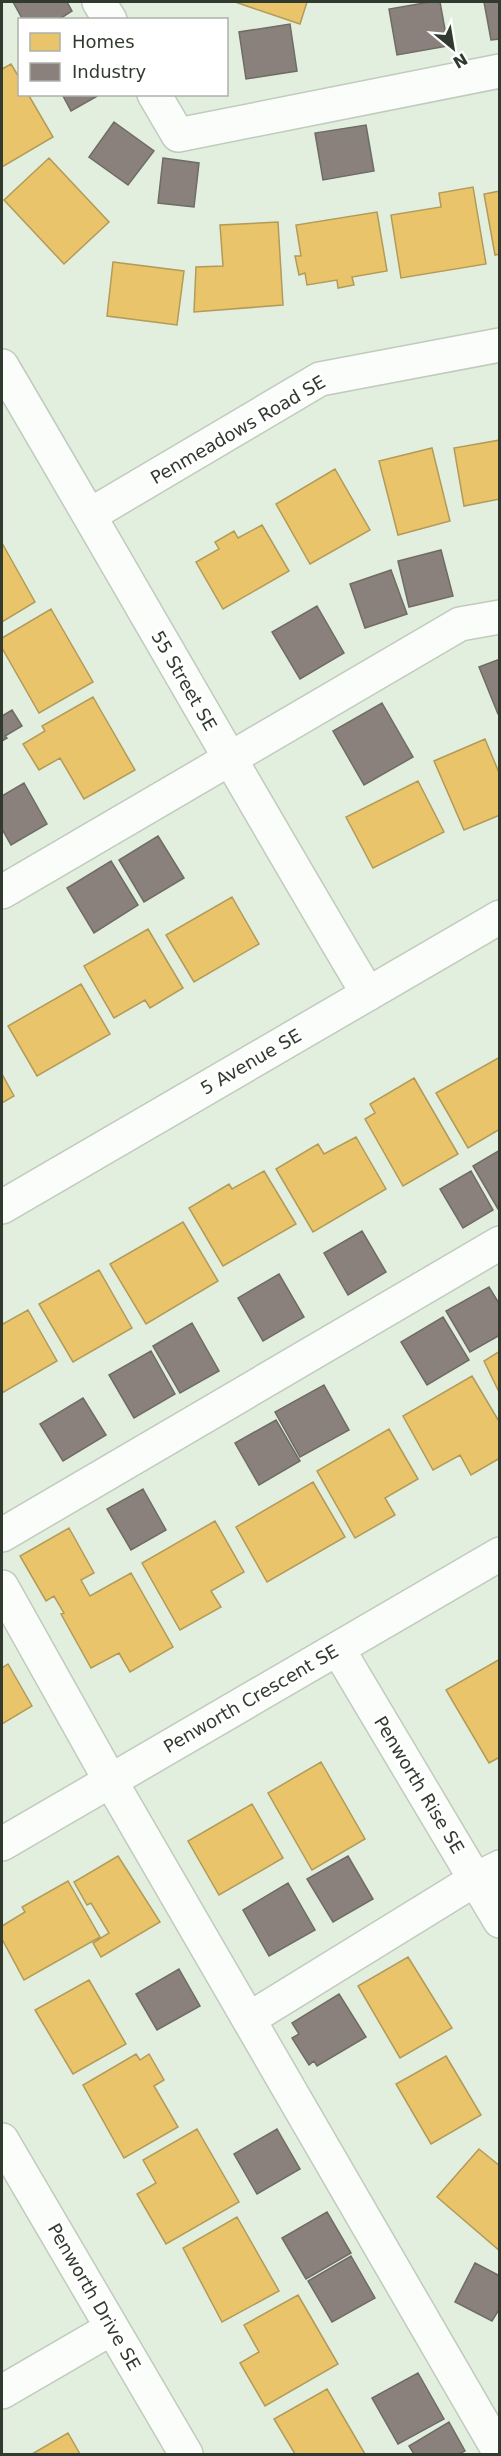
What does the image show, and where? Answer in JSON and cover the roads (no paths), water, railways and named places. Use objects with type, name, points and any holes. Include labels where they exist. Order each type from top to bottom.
[{"type":"street","points":[[99,2],[109,18]]},
{"type":"street","points":[[155,96],[178,135],[500,71]]},
{"type":"street","name":"Penmeadows Road SE","points":[[90,515],[320,379],[500,345]]},
{"type":"street","name":"55 Street SE","points":[[2,366],[90,515],[228,759],[368,994]]},
{"type":"street","points":[[2,892],[460,624],[500,617]]},
{"type":"street","name":"5 Avenue SE","points":[[2,1207],[500,916]]},
{"type":"street","points":[[2,1535],[500,1243]]},
{"type":"street","name":"Penworth Crescent SE","points":[[2,1844],[500,1554]]},
{"type":"street","points":[[2,1587],[110,1780],[500,2453]]},
{"type":"street","name":"Penworth Rise SE","points":[[338,1649],[488,1873],[500,1921]]},
{"type":"street","points":[[249,2019],[488,1873]]},
{"type":"street","name":"Penworth Drive SE","points":[[2,2140],[186,2454]]},
{"type":"street","points":[[2,2392],[112,2328]]}]
